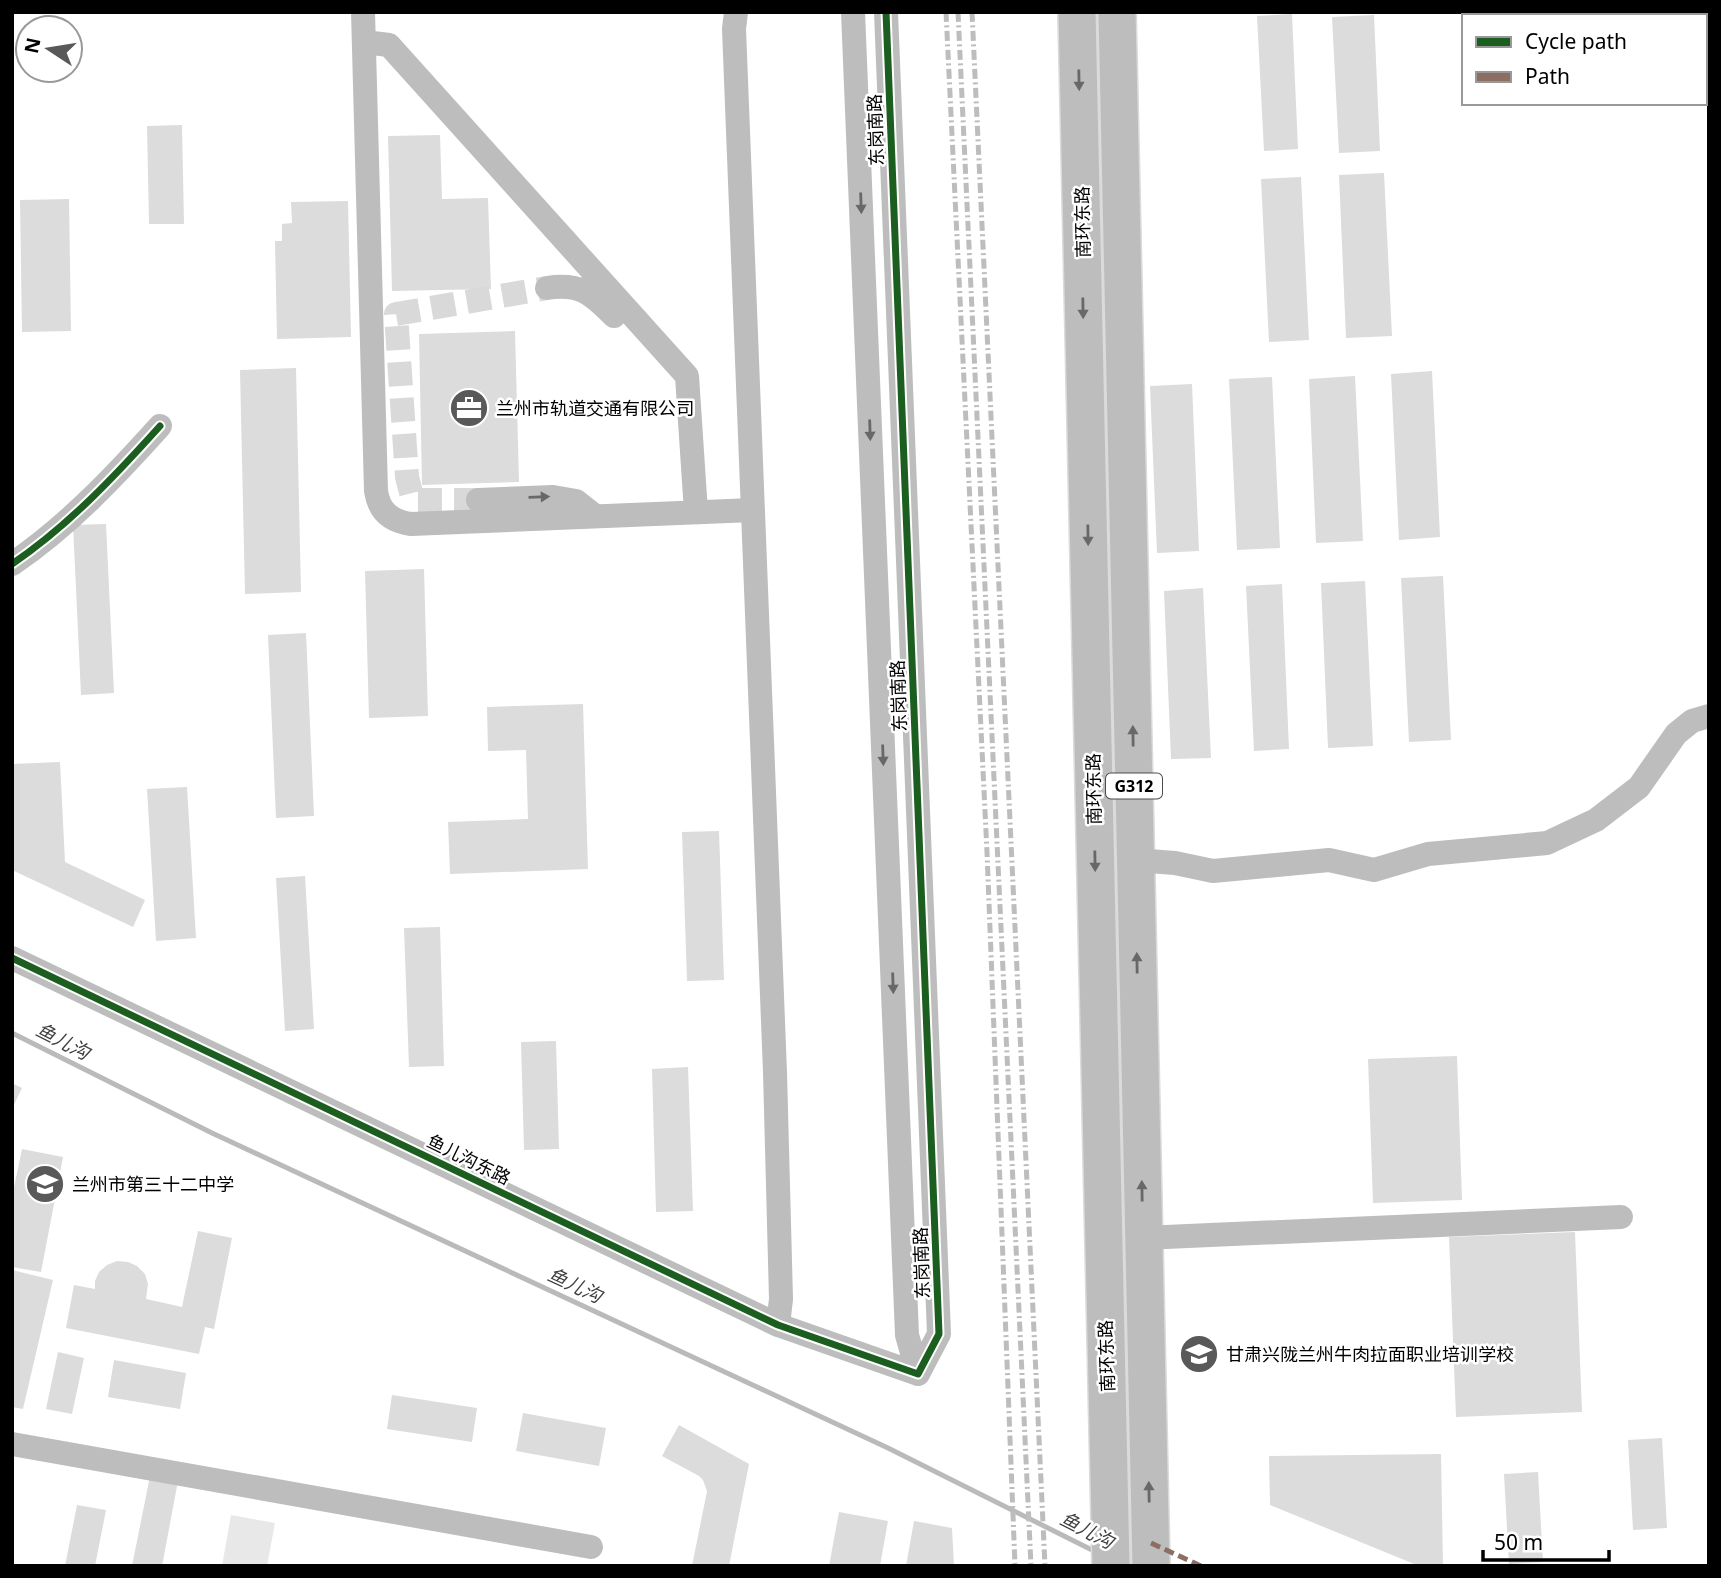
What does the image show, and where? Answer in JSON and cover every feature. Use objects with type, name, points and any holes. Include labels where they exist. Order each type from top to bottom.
[{"type":"highway","name":"南环东路","points":[[1077,12],[1111,1553]]},
{"type":"highway","name":"G312","points":[[1117,12],[1151,1563]]},
{"type":"highway","points":[[1085,370],[1125,369]]},
{"type":"street","points":[[363,12],[378,501],[390,518],[411,524],[753,510]]},
{"type":"street","points":[[736,12],[734,29],[775,1072],[780,1299],[778,1325]]},
{"type":"street","name":"东岗南路","points":[[853,12],[907,1335],[918,1374]]},
{"type":"street","name":"东岗南路","points":[[886,12],[939,1334],[918,1374]]},
{"type":"street","points":[[364,42],[389,45],[687,376],[696,512]]},
{"type":"street","points":[[547,288],[577,288],[591,294],[616,318],[651,336]]},
{"type":"street","points":[[12,564],[37,547],[114,477],[160,426]]},
{"type":"street","points":[[478,500],[553,497],[576,501],[595,516]]},
{"type":"street","points":[[1135,860],[1175,863],[1213,872],[1329,860],[1374,870],[1428,854],[1547,843],[1596,820],[1639,787],[1675,734],[1692,721],[1709,716]]},
{"type":"street","name":"鱼儿沟东路","points":[[12,958],[778,1325],[918,1374]]},
{"type":"street","points":[[1143,1238],[1621,1217]]},
{"type":"street","points":[[21,1445],[591,1547]]},
{"type":"shaded area","points":[[231,1515],[275,1523],[267,1566],[222,1566]]},
{"type":"building","points":[[1292,14],[1298,149],[1264,151],[1257,16]]},
{"type":"building","points":[[1374,15],[1380,151],[1339,153],[1332,17]]},
{"type":"building","points":[[182,125],[184,224],[149,224],[147,126]]},
{"type":"building","points":[[440,135],[442,199],[488,198],[491,289],[392,291],[388,136]]},
{"type":"building","points":[[1384,173],[1392,336],[1346,338],[1339,175]]},
{"type":"building","points":[[1301,177],[1309,340],[1269,342],[1261,179]]},
{"type":"building","points":[[69,199],[71,331],[22,332],[20,200]]},
{"type":"building","points":[[348,201],[351,337],[277,339],[275,241],[282,241],[282,224],[292,223],[291,202]]},
{"type":"building","name":"兰州市轨道交通有限公司","points":[[515,331],[519,482],[422,485],[419,334]]},
{"type":"building","points":[[296,368],[301,592],[245,594],[240,370]]},
{"type":"building","points":[[1432,371],[1440,537],[1399,540],[1391,374]]},
{"type":"building","points":[[1355,376],[1363,541],[1316,543],[1309,379]]},
{"type":"building","points":[[1272,377],[1280,548],[1237,550],[1229,379]]},
{"type":"building","points":[[1192,384],[1199,551],[1157,553],[1150,386]]},
{"type":"building","points":[[106,524],[114,693],[81,695],[73,525]]},
{"type":"building","points":[[424,569],[428,716],[369,718],[365,571]]},
{"type":"building","points":[[1443,576],[1451,740],[1409,742],[1401,578]]},
{"type":"building","points":[[1365,581],[1373,746],[1328,748],[1321,583]]},
{"type":"building","points":[[1282,584],[1289,749],[1254,751],[1246,586]]},
{"type":"building","points":[[1203,588],[1211,758],[1171,759],[1164,591]]},
{"type":"building","points":[[306,633],[314,816],[276,818],[268,635]]},
{"type":"building","points":[[583,704],[588,869],[450,874],[448,822],[528,819],[526,750],[488,751],[487,707]]},
{"type":"building","points":[[60,762],[65,862],[145,900],[133,927],[12,870],[12,764]]},
{"type":"building","points":[[187,787],[196,938],[156,941],[147,789]]},
{"type":"building","points":[[719,831],[724,980],[687,981],[682,832]]},
{"type":"building","points":[[305,876],[314,1029],[285,1031],[276,878]]},
{"type":"building","points":[[440,927],[444,1066],[409,1067],[404,928]]},
{"type":"building","points":[[556,1041],[559,1149],[524,1150],[521,1042]]},
{"type":"building","points":[[1457,1056],[1462,1200],[1373,1203],[1368,1059]]},
{"type":"building","points":[[688,1067],[693,1211],[656,1212],[652,1069]]},
{"type":"building","points":[[12,1083],[22,1088],[12,1109]]},
{"type":"building","points":[[22,1149],[63,1157],[41,1272],[12,1267],[12,1197]]},
{"type":"building","points":[[198,1231],[232,1238],[214,1329],[205,1327],[199,1354],[66,1328],[74,1285],[95,1289],[99,1272],[117,1261],[137,1266],[145,1274],[148,1284],[146,1299],[182,1307]]},
{"type":"building","points":[[1575,1232],[1582,1412],[1456,1417],[1449,1237]]},
{"type":"building","points":[[12,1270],[53,1280],[23,1409],[12,1407]]},
{"type":"building","points":[[58,1352],[84,1358],[72,1414],[46,1409]]},
{"type":"building","points":[[114,1360],[186,1373],[180,1409],[108,1397]]},
{"type":"building","points":[[392,1395],[477,1408],[472,1442],[387,1429]]},
{"type":"building","points":[[523,1413],[606,1428],[599,1466],[516,1451]]},
{"type":"building","points":[[679,1425],[749,1464],[729,1566],[692,1566],[707,1491],[699,1476],[662,1456]]},
{"type":"building","points":[[1662,1438],[1667,1528],[1633,1530],[1628,1440]]},
{"type":"building","points":[[1441,1454],[1443,1566],[1419,1566],[1270,1505],[1269,1456]]},
{"type":"building","points":[[1538,1472],[1543,1562],[1509,1564],[1504,1474]]},
{"type":"building","points":[[150,1476],[178,1481],[162,1566],[132,1566]]},
{"type":"building","points":[[77,1505],[106,1510],[95,1566],[65,1566]]},
{"type":"building","points":[[839,1512],[888,1521],[880,1566],[829,1566]]},
{"type":"building","points":[[914,1521],[952,1528],[954,1566],[906,1566]]},
{"type":"waterway","name":"鱼儿沟","points":[[12,1033],[212,1133],[888,1448],[1096,1552]]},
{"type":"tunnel","points":[[478,500],[413,500],[407,477],[396,314],[547,288]]},
{"type":"railway","points":[[946,12],[987,852],[1015,1566]]},
{"type":"railway","points":[[958,12],[1031,1566]]},
{"type":"railway","points":[[972,12],[1045,1566]]},
{"type":"marked path","points":[[1151,1543],[1201,1566]]},
{"type":"cycle path","points":[[12,958],[778,1325],[918,1374],[939,1334],[886,12]]},
{"type":"cycle path","points":[[12,564],[72,517],[160,426]]},
{"type":"place","name":"兰州市轨道交通有限公司","points":[[469,408]]},
{"type":"place","name":"兰州市第三十二中学","points":[[45,1184]]},
{"type":"place","name":"甘肃兴陇兰州牛肉拉面职业培训学校","points":[[1199,1354]]}]
